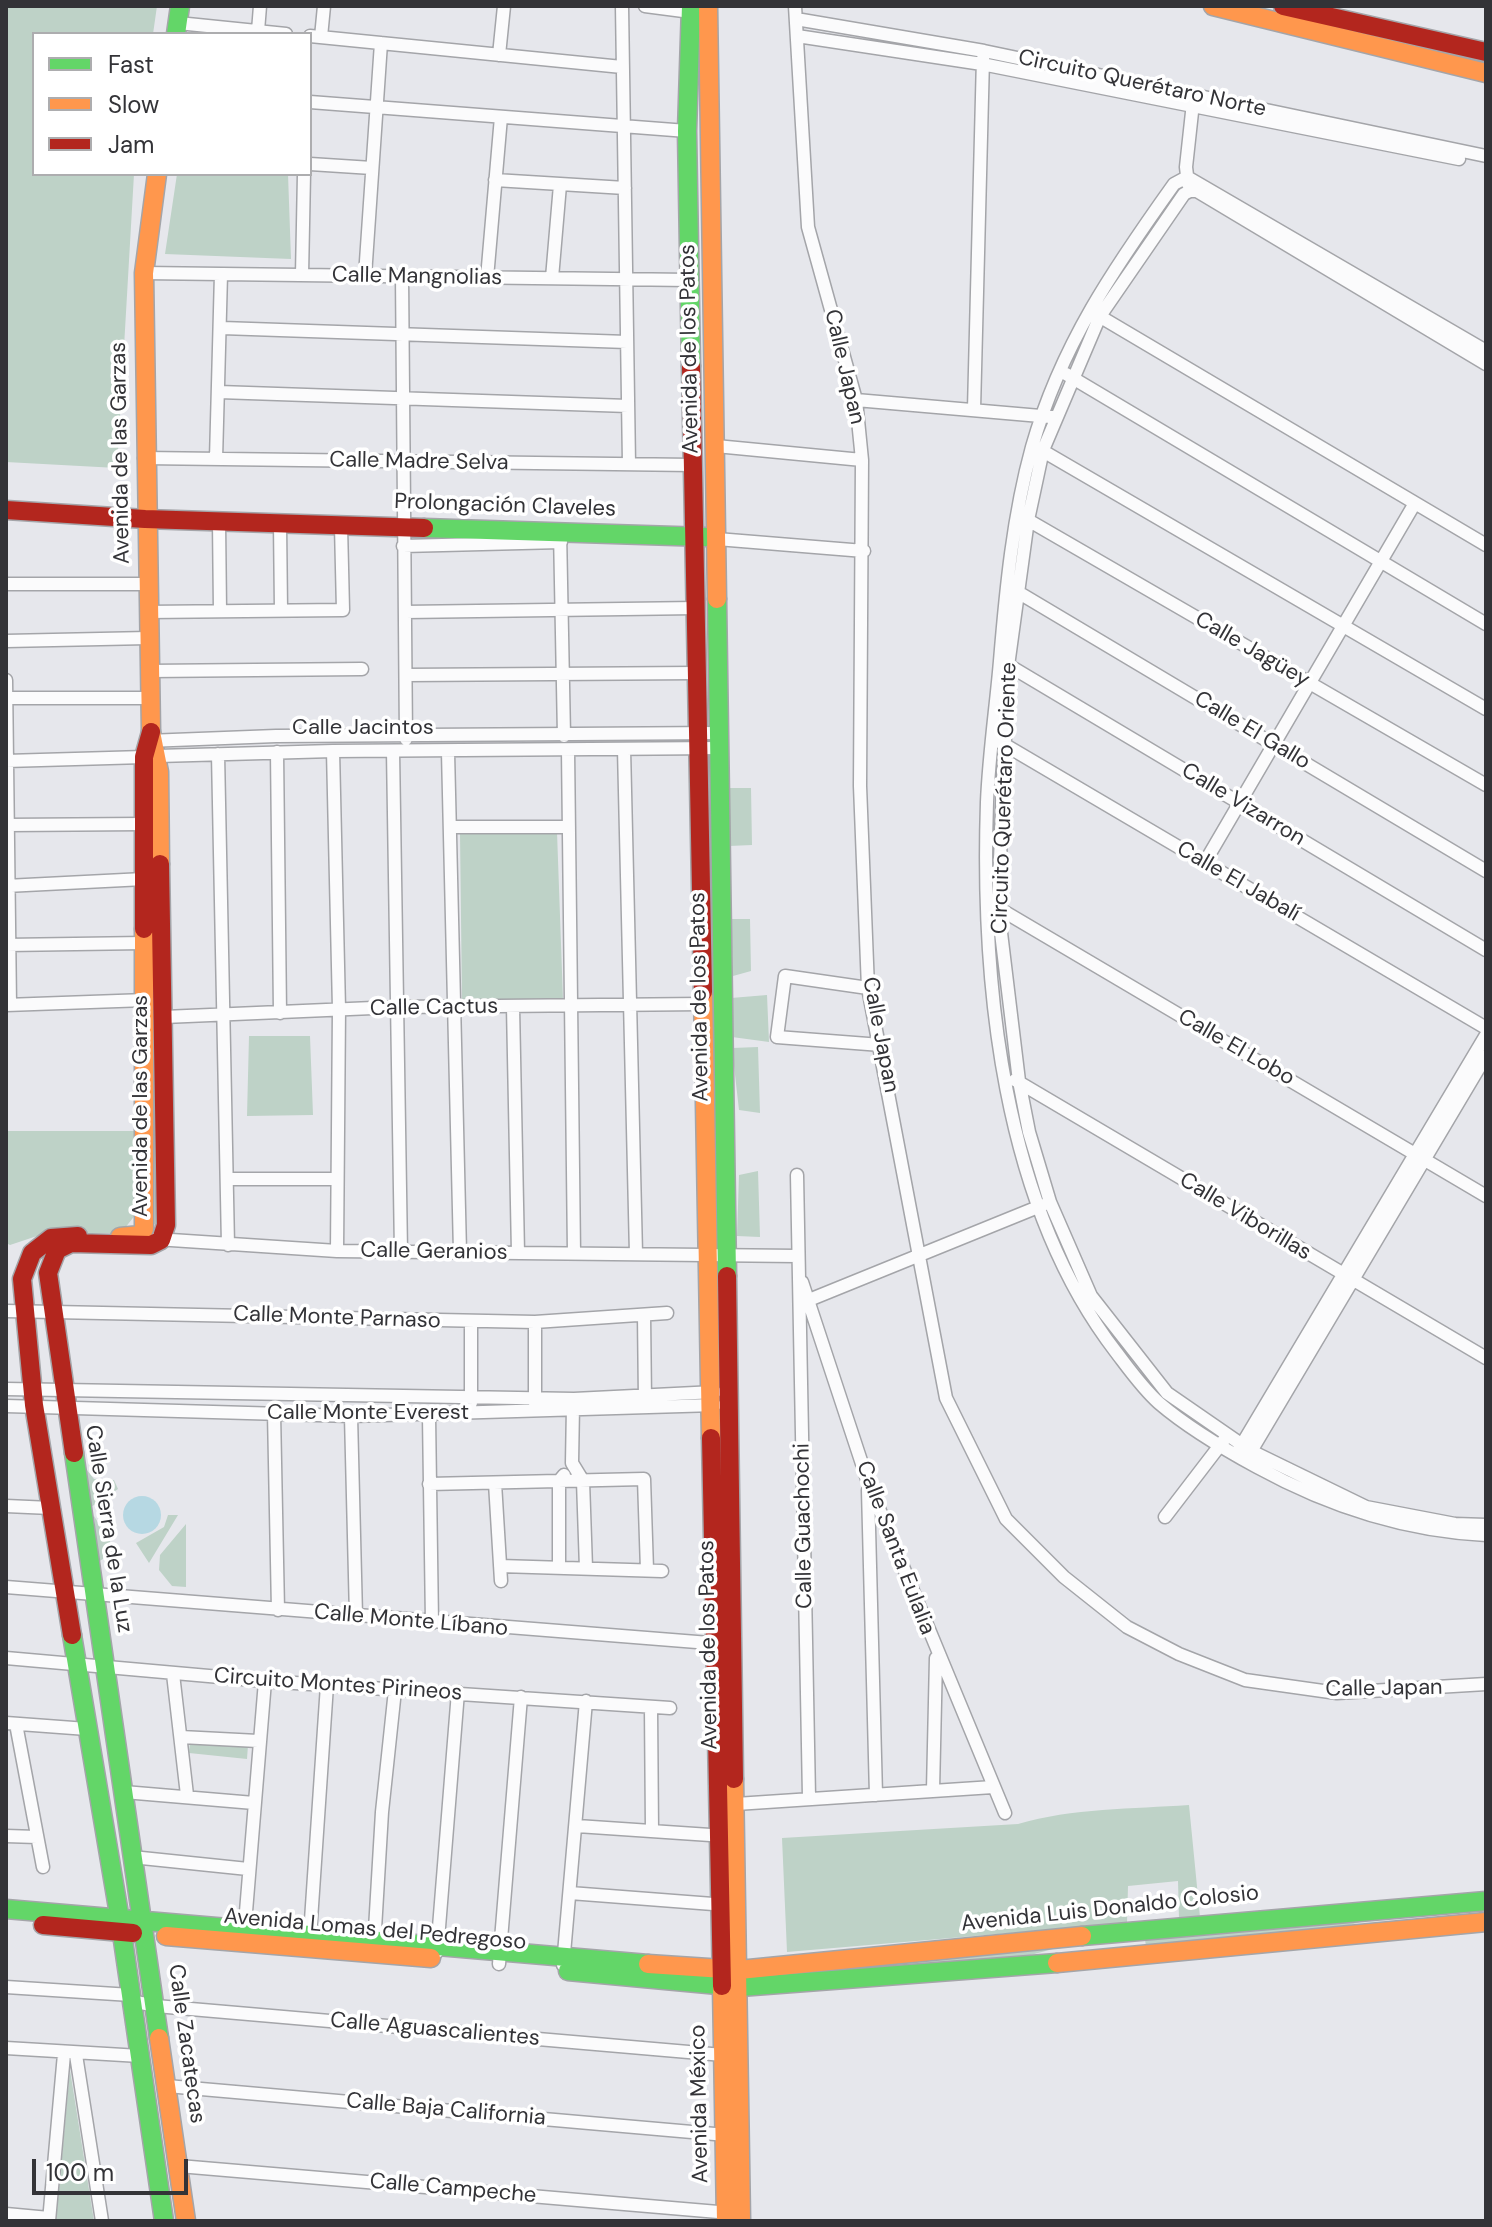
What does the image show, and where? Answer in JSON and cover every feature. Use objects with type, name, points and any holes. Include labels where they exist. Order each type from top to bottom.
[{"type":"street","points":[[258,31],[260,6]]},
{"type":"street","points":[[324,6],[315,37],[622,67]]},
{"type":"street","points":[[499,55],[504,6]]},
{"type":"street","points":[[622,6],[629,464]]},
{"type":"street","points":[[645,6],[697,8]]},
{"type":"street","points":[[1213,6],[1486,73]]},
{"type":"street","points":[[1283,6],[1486,52]]},
{"type":"street","name":"Avenida de los Patos","points":[[697,8],[687,131],[710,1399],[736,1804],[727,1836]]},
{"type":"street","name":"Avenida de los Patos","points":[[697,8],[716,446],[730,1398],[724,1644],[730,1978]]},
{"type":"street","name":"Calle Japan","points":[[796,12],[808,227],[856,400],[862,460],[864,551],[860,786],[868,988],[946,1398],[1006,1519],[1064,1577],[1127,1627],[1179,1654],[1245,1680],[1337,1693],[1486,1684]]},
{"type":"street","name":"Circuito Querétaro Norte","points":[[796,12],[983,57],[1486,164]]},
{"type":"street","points":[[178,21],[267,32]]},
{"type":"street","name":"Circuito Querétaro Norte","points":[[797,36],[983,57]]},
{"type":"street","points":[[1420,57],[1426,39]]},
{"type":"street","points":[[365,276],[381,43]]},
{"type":"street","points":[[974,409],[983,57]]},
{"type":"street","points":[[1194,101],[1187,177],[1190,191],[1197,191],[1486,351]]},
{"type":"street","name":"Circuito Querétaro Norte","points":[[1194,101],[1486,156]]},
{"type":"street","points":[[312,102],[687,131]]},
{"type":"street","points":[[487,278],[501,117]]},
{"type":"street","points":[[312,164],[372,168]]},
{"type":"street","name":"Avenida de las Garzas","points":[[141,1235],[156,1133],[164,1017],[151,745],[144,458],[144,273],[157,176]]},
{"type":"street","points":[[302,275],[304,176]]},
{"type":"street","points":[[1187,177],[1393,302],[1486,364]]},
{"type":"street","name":"Circuito Querétaro Oriente","points":[[1187,177],[1174,184],[1094,313],[1066,374],[1038,448],[1023,517],[1011,588],[1004,663],[990,737],[986,901],[1005,1075],[1018,1137],[1044,1205],[1118,1345],[1167,1393],[1244,1453],[1362,1515],[1486,1535]]},
{"type":"street","points":[[495,180],[625,188]]},
{"type":"street","points":[[552,278],[560,185]]},
{"type":"street","name":"Circuito Querétaro Oriente","points":[[1094,313],[1184,194],[1190,191]]},
{"type":"street","name":"Calle Mangnolias","points":[[144,273],[690,280]]},
{"type":"street","points":[[216,459],[222,328],[221,274]]},
{"type":"street","points":[[401,1252],[396,1007],[399,751],[406,735],[402,276]]},
{"type":"street","points":[[1094,313],[1486,545]]},
{"type":"street","points":[[222,328],[627,342]]},
{"type":"street","points":[[1066,374],[1486,624]]},
{"type":"street","points":[[219,392],[628,406]]},
{"type":"street","points":[[856,400],[1050,416]]},
{"type":"street","points":[[693,416],[715,415]]},
{"type":"street","points":[[716,446],[862,460]]},
{"type":"street","points":[[1038,448],[1486,709]]},
{"type":"street","name":"Calle Madre Selva","points":[[144,458],[693,465]]},
{"type":"street","points":[[1205,862],[1415,503]]},
{"type":"street","name":"Prolongación Claveles","points":[[6,510],[219,522],[404,525],[561,537],[696,536],[864,551]]},
{"type":"street","name":"Calle Jagüey","points":[[1023,517],[1486,785]]},
{"type":"street","points":[[219,522],[220,611]]},
{"type":"street","points":[[280,524],[281,610]]},
{"type":"street","points":[[147,612],[343,610],[341,526]]},
{"type":"street","points":[[403,546],[561,537],[564,736]]},
{"type":"street","points":[[6,584],[147,584]]},
{"type":"street","name":"Calle El Gallo","points":[[1011,588],[1486,871]]},
{"type":"street","points":[[405,612],[696,608]]},
{"type":"street","points":[[6,641],[148,638]]},
{"type":"street","name":"Circuito Querétaro Oriente","points":[[1004,663],[1005,745],[998,908],[1019,1081],[1044,1205]]},
{"type":"street","name":"Calle Vizarron","points":[[1004,663],[1486,950]]},
{"type":"street","points":[[149,671],[362,669]]},
{"type":"street","points":[[406,675],[697,673]]},
{"type":"street","points":[[6,680],[8,1005],[146,1000]]},
{"type":"street","points":[[6,698],[150,698]]},
{"type":"street","name":"Calle Jacintos","points":[[6,761],[151,745],[406,735],[699,741]]},
{"type":"street","name":"Calle El Jabalí","points":[[990,737],[1486,1028]]},
{"type":"street","name":"Calle Jacintos","points":[[151,745],[218,754],[448,752],[624,749],[720,740]]},
{"type":"street","name":"Avenida de las Garzas","points":[[151,745],[144,824],[144,943],[156,1133],[166,1225],[161,1240]]},
{"type":"street","points":[[624,749],[636,1254]]},
{"type":"street","points":[[568,750],[574,1253]]},
{"type":"street","points":[[333,751],[339,1009],[337,1251]]},
{"type":"street","points":[[277,752],[280,1013]]},
{"type":"street","points":[[448,752],[460,1252]]},
{"type":"street","points":[[218,754],[226,1017],[228,1245]]},
{"type":"street","points":[[7,825],[144,824]]},
{"type":"street","points":[[450,827],[569,827]]},
{"type":"street","points":[[7,886],[144,879]]},
{"type":"street","name":"Calle El Lobo","points":[[986,901],[1486,1196]]},
{"type":"street","points":[[8,945],[144,943]]},
{"type":"street","points":[[868,988],[785,976],[777,1037],[881,1045]]},
{"type":"street","name":"Calle Cactus","points":[[164,1017],[226,1017],[396,1007],[571,1008],[703,1004]]},
{"type":"street","points":[[513,1007],[518,1253]]},
{"type":"street","points":[[1244,1453],[1420,1156],[1486,1035]]},
{"type":"street","points":[[1420,1156],[1486,1056]]},
{"type":"street","name":"Calle Viborillas","points":[[1005,1075],[1486,1358]]},
{"type":"street","points":[[797,1175],[797,1256]]},
{"type":"street","points":[[228,1179],[337,1179]]},
{"type":"street","points":[[804,1302],[1044,1205]]},
{"type":"street","points":[[134,1927],[87,1729],[80,1664],[51,1508],[37,1397],[19,1311],[23,1271],[32,1253],[51,1238],[141,1235]]},
{"type":"street","name":"Calle Geranios","points":[[141,1235],[161,1240],[337,1251],[797,1256]]},
{"type":"street","name":"Calle Sierra de la Luz","points":[[134,1927],[132,1857],[124,1792],[101,1666],[61,1398],[48,1273],[57,1250],[71,1243],[151,1245],[161,1240]]},
{"type":"street","name":"Calle Santa Eulalia","points":[[797,1256],[804,1302],[868,1482],[1005,1813]]},
{"type":"street","name":"Calle Guachochi","points":[[804,1302],[809,1797]]},
{"type":"street","name":"Calle Monte Parnaso","points":[[19,1311],[471,1322],[535,1322],[667,1313]]},
{"type":"street","points":[[644,1315],[645,1402]]},
{"type":"street","points":[[471,1322],[471,1414]]},
{"type":"street","points":[[535,1322],[535,1405]]},
{"type":"street","name":"Calle Monte Everest","points":[[6,1389],[37,1397],[351,1416],[471,1414],[535,1405]]},
{"type":"street","points":[[223,1410],[224,1392]]},
{"type":"street","name":"Calle Monte Everest","points":[[61,1398],[224,1392],[471,1398],[535,1405],[574,1405],[730,1398]]},
{"type":"street","name":"Calle Monte Everest","points":[[6,1406],[37,1397]]},
{"type":"street","points":[[395,1398],[395,1416]]},
{"type":"street","points":[[574,1405],[572,1463],[583,1481],[586,1568]]},
{"type":"street","points":[[274,1413],[278,1610]]},
{"type":"street","points":[[351,1416],[356,1616]]},
{"type":"street","points":[[429,1416],[432,1623]]},
{"type":"street","points":[[1165,1517],[1224,1440]]},
{"type":"street","points":[[559,1567],[559,1481],[572,1463]]},
{"type":"street","points":[[429,1484],[644,1479],[647,1570]]},
{"type":"street","points":[[868,1482],[876,1795]]},
{"type":"street","points":[[495,1483],[501,1581]]},
{"type":"street","points":[[6,1506],[51,1508]]},
{"type":"street","name":"Circuito Querétaro Oriente","points":[[1454,1529],[1486,1525]]},
{"type":"street","points":[[500,1566],[662,1571]]},
{"type":"street","points":[[6,1587],[68,1592]]},
{"type":"street","name":"Calle Monte Líbano","points":[[68,1592],[724,1644]]},
{"type":"street","points":[[933,1790],[936,1651]]},
{"type":"street","name":"Circuito Montes Pirineos","points":[[6,1658],[265,1681],[670,1708]]},
{"type":"street","points":[[173,1674],[187,1795]]},
{"type":"street","points":[[244,1935],[265,1681]]},
{"type":"street","points":[[310,1935],[327,1685]]},
{"type":"street","points":[[374,1946],[382,1812],[395,1690]]},
{"type":"street","points":[[437,1952],[458,1692]]},
{"type":"street","points":[[500,1958],[521,1697]]},
{"type":"street","points":[[563,1964],[586,1701]]},
{"type":"street","points":[[651,1708],[652,1831]]},
{"type":"street","points":[[43,1867],[11,1724],[87,1729]]},
{"type":"street","points":[[181,1737],[258,1741]]},
{"type":"street","points":[[736,1804],[993,1787]]},
{"type":"street","points":[[124,1792],[254,1803]]},
{"type":"street","points":[[577,1826],[727,1836]]},
{"type":"street","points":[[6,1836],[37,1837]]},
{"type":"street","points":[[132,1857],[248,1869]]},
{"type":"street","points":[[570,1893],[728,1905]]},
{"type":"street","name":"Avenida Luis Donaldo Colosio","points":[[730,1978],[1280,1916],[1486,1901]]},
{"type":"street","name":"Avenida Lomas del Pedregoso","points":[[6,1909],[134,1927]]},
{"type":"street","name":"Avenida Lomas del Pedregoso","points":[[6,1921],[244,1935],[730,1978]]},
{"type":"street","name":"Avenida Luis Donaldo Colosio","points":[[730,1978],[1012,1967],[1486,1922]]},
{"type":"street","name":"Calle Zacatecas","points":[[134,1927],[143,2002],[167,2086],[186,2221]]},
{"type":"street","name":"Calle Zacatecas","points":[[134,1927],[143,2002],[140,2056],[164,2221]]},
{"type":"street","name":"Avenida Lomas del Pedregoso","points":[[244,1935],[310,1935],[374,1946]]},
{"type":"street","name":"Avenida México","points":[[730,1978],[723,2055],[733,2217]]},
{"type":"street","name":"Avenida México","points":[[730,1978],[733,2217]]},
{"type":"street","name":"Calle Aguascalientes","points":[[6,1987],[723,2055]]},
{"type":"street","points":[[6,2048],[70,2055],[140,2056]]},
{"type":"street","points":[[6,2214],[49,2219],[70,2055]]},
{"type":"street","points":[[70,2055],[102,2221]]},
{"type":"street","name":"Calle Baja California","points":[[167,2086],[726,2135]]},
{"type":"street","name":"Calle Campeche","points":[[179,2166],[733,2217]]},
{"type":"green space","points":[[6,6],[157,6],[153,32],[32,32],[32,176],[134,176],[117,468],[6,462]]},
{"type":"green space","points":[[177,176],[288,176],[291,259],[165,254]]},
{"type":"green space","points":[[728,788],[751,788],[752,845],[729,846]]},
{"type":"green space","points":[[151,800],[160,1226],[154,1224],[150,1059]]},
{"type":"green space","points":[[557,832],[563,1000],[462,1002],[460,833]]},
{"type":"green space","points":[[731,919],[750,919],[751,971],[733,976]]},
{"type":"green space","points":[[767,995],[769,1042],[732,1037],[731,998]]},
{"type":"green space","points":[[249,1036],[310,1036],[313,1115],[247,1116]]},
{"type":"green space","points":[[758,1047],[760,1113],[739,1110],[732,1048]]},
{"type":"green space","points":[[6,1131],[136,1131],[136,1214],[121,1233],[46,1233],[10,1245],[6,1243]]},
{"type":"green space","points":[[758,1171],[760,1237],[737,1236],[739,1175]]},
{"type":"green space","points":[[83,1465],[94,1479],[114,1480],[118,1489],[91,1507]]},
{"type":"green space","points":[[168,1515],[178,1515],[149,1563],[136,1543],[164,1527]]},
{"type":"green space","points":[[94,1516],[116,1551],[98,1562]]},
{"type":"green space","points":[[186,1524],[186,1587],[172,1586],[159,1570],[160,1555]]},
{"type":"green space","points":[[190,1742],[248,1745],[247,1759],[189,1753]]},
{"type":"green space","points":[[1189,1805],[1200,1917],[1179,1919],[1178,1881],[1128,1886],[1127,1923],[787,1952],[782,1838],[1018,1824],[1081,1812]]},
{"type":"green space","points":[[1392,1915],[1392,1919],[1364,1921],[1335,1929],[1146,1946],[1145,1940]]},
{"type":"green space","points":[[1107,1938],[1108,1943],[1053,1949],[1023,1957],[752,1982],[751,1976]]},
{"type":"green space","points":[[70,2070],[94,2221],[56,2221]]},
{"type":"water","points":[[142,1496],[155,1502],[161,1515],[155,1528],[142,1534],[129,1528],[123,1515],[129,1502]]},
{"type":"traffic: fast","points":[[176,32],[180,6]]},
{"type":"traffic: fast","points":[[691,6],[687,131],[691,366]]},
{"type":"traffic: fast","points":[[424,528],[706,537]]},
{"type":"traffic: fast","points":[[717,599],[727,1276]]},
{"type":"traffic: fast","points":[[74,1453],[159,2038]]},
{"type":"traffic: fast","points":[[72,1635],[120,1920],[164,2221]]},
{"type":"traffic: fast","points":[[1082,1936],[1486,1901]]},
{"type":"traffic: fast","points":[[6,1909],[648,1964]]},
{"type":"traffic: fast","points":[[568,1971],[740,1987],[1057,1963]]},
{"type":"traffic: slow","points":[[708,6],[717,599]]},
{"type":"traffic: slow","points":[[1213,6],[1486,73]]},
{"type":"traffic: slow","points":[[157,176],[144,273],[151,732],[159,772],[160,864]]},
{"type":"traffic: slow","points":[[120,1237],[141,1235],[144,1229],[144,929]]},
{"type":"traffic: slow","points":[[703,992],[711,1438]]},
{"type":"traffic: slow","points":[[734,1779],[741,2221]]},
{"type":"traffic: slow","points":[[1057,1963],[1486,1922]]},
{"type":"traffic: slow","points":[[166,1936],[431,1958]]},
{"type":"traffic: slow","points":[[648,1964],[739,1970],[1082,1936]]},
{"type":"traffic: slow","points":[[722,1986],[726,2221]]},
{"type":"traffic: slow","points":[[159,2038],[186,2221]]},
{"type":"traffic: jam","points":[[1283,6],[1486,52]]},
{"type":"traffic: jam","points":[[691,366],[703,992]]},
{"type":"traffic: jam","points":[[6,510],[145,519],[424,528]]},
{"type":"traffic: jam","points":[[144,929],[144,757],[151,732]]},
{"type":"traffic: jam","points":[[74,1453],[48,1273],[57,1250],[71,1243],[151,1245],[161,1240],[166,1225],[160,864]]},
{"type":"traffic: jam","points":[[72,1635],[34,1405],[22,1279],[32,1253],[51,1238],[78,1236]]},
{"type":"traffic: jam","points":[[727,1276],[734,1779]]},
{"type":"traffic: jam","points":[[711,1438],[722,1986]]},
{"type":"traffic: jam","points":[[43,1925],[133,1933]]}]
